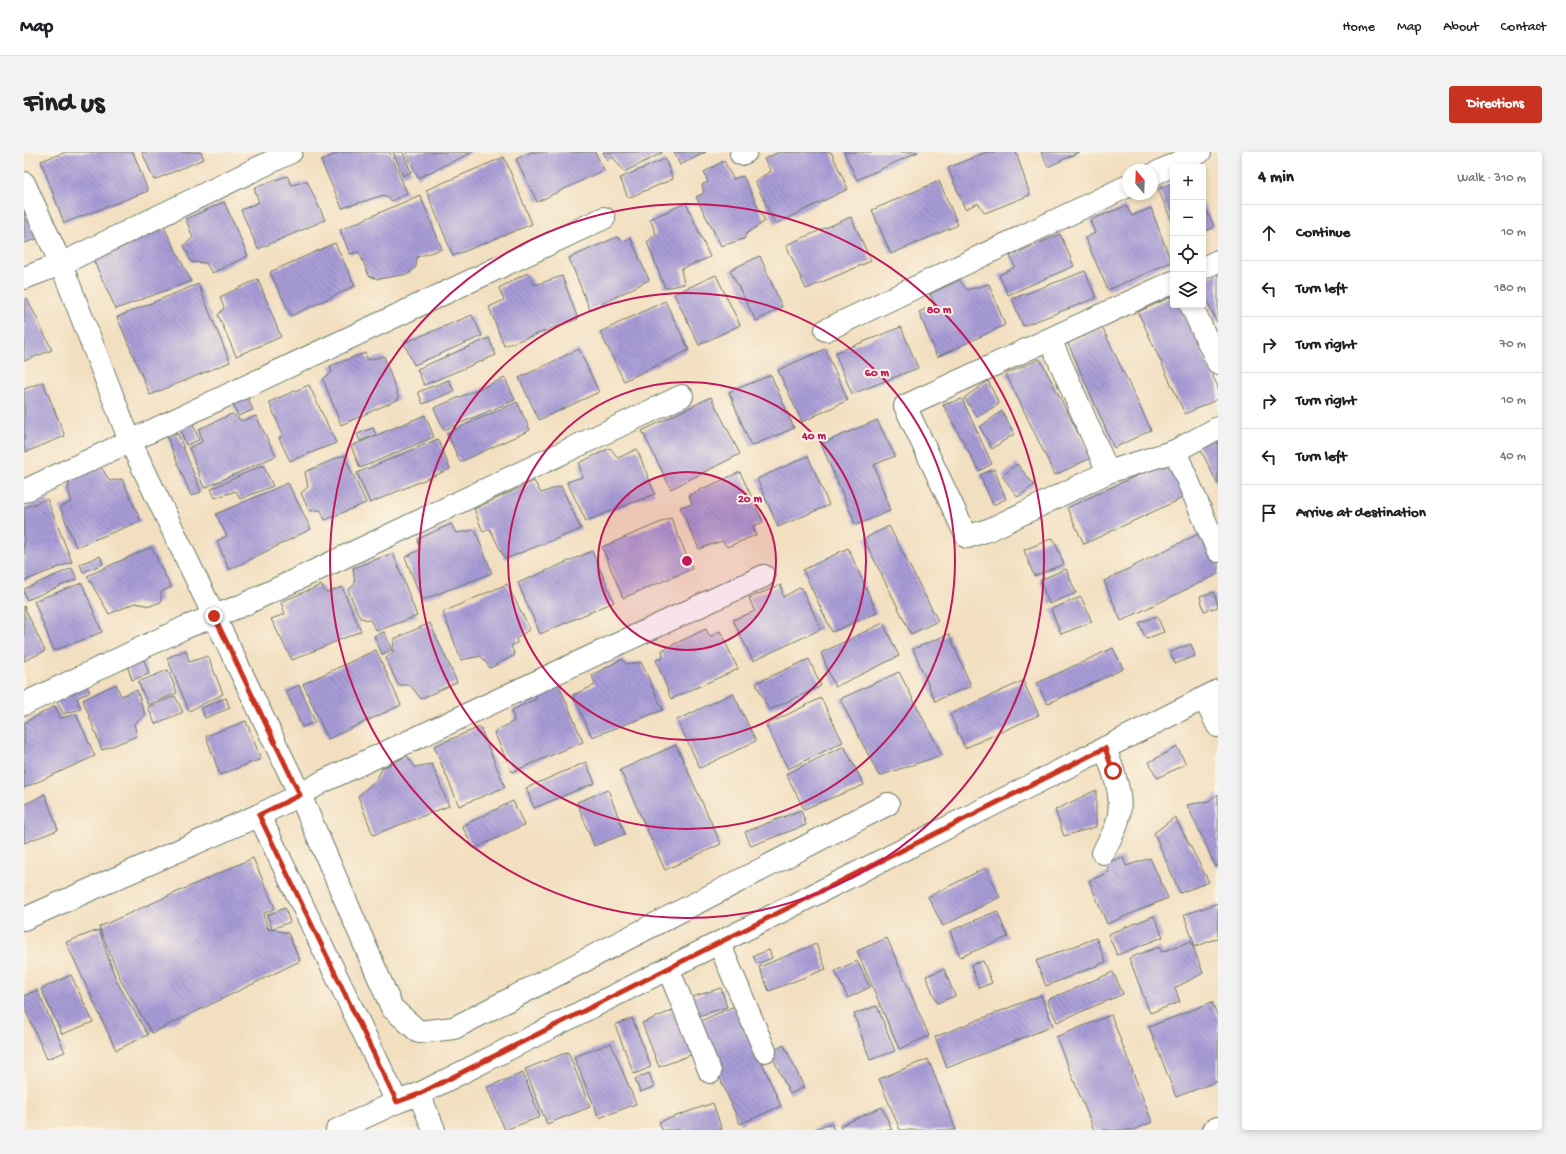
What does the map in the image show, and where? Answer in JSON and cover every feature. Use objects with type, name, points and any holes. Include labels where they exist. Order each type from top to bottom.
[{"type":"street","points":[[24,278],[61,264],[291,152]]},
{"type":"street","points":[[1158,172],[1200,152]]},
{"type":"street","points":[[24,184],[61,264],[130,441],[300,795],[392,1008],[419,1032],[454,1028],[888,804]]},
{"type":"street","points":[[826,330],[1122,189]]},
{"type":"street","points":[[24,491],[604,218]]},
{"type":"street","points":[[1206,267],[1218,261]]},
{"type":"street","points":[[1170,283],[905,406],[967,537],[991,529],[1108,472],[1175,451],[1218,428]]},
{"type":"street","points":[[1192,308],[1218,363]]},
{"type":"street","points":[[1050,339],[1108,472]]},
{"type":"street","points":[[24,704],[186,627],[243,605],[682,396]]},
{"type":"street","points":[[1175,451],[1218,552]]},
{"type":"street","points":[[24,920],[259,815],[332,777],[764,576]]},
{"type":"street","points":[[337,1130],[397,1102],[419,1094],[1211,695],[1218,726]]},
{"type":"street","points":[[1103,853],[1116,827],[1121,808],[1120,793],[1105,748]]},
{"type":"street","points":[[259,815],[397,1102]]},
{"type":"street","points":[[719,943],[765,1051]]},
{"type":"street","points":[[668,968],[710,1072]]},
{"type":"street","points":[[419,1094],[434,1130]]},
{"type":"street","points":[[1212,1130],[1218,1128]]},
{"type":"building","points":[[66,152],[133,152],[148,191],[64,223],[41,161]]},
{"type":"building","points":[[142,152],[201,152],[204,159],[154,180]]},
{"type":"building","points":[[340,152],[390,152],[407,193],[392,201],[384,195],[342,208],[321,161]]},
{"type":"building","points":[[393,152],[403,152],[411,172],[403,176]]},
{"type":"building","points":[[406,152],[473,152],[418,178]]},
{"type":"building","points":[[531,152],[595,152],[604,170],[537,202],[516,159]]},
{"type":"building","points":[[603,152],[662,153],[624,172],[613,157],[607,160]]},
{"type":"building","points":[[674,152],[706,152],[680,165]]},
{"type":"building","points":[[779,152],[831,152],[848,189],[775,224],[755,181],[771,171],[764,159]]},
{"type":"building","points":[[844,152],[918,152],[857,180]]},
{"type":"building","points":[[986,152],[1016,152],[1030,195],[985,213],[978,203],[965,209],[948,168]]},
{"type":"building","points":[[1041,152],[1079,152],[1048,167]]},
{"type":"building","points":[[504,157],[532,224],[453,256],[426,190]]},
{"type":"building","points":[[665,159],[673,179],[628,198],[620,178]]},
{"type":"building","points":[[724,161],[733,179],[743,176],[765,221],[746,234],[744,239],[721,246],[696,197],[704,193],[702,185],[708,182],[704,172]]},
{"type":"building","points":[[287,176],[292,185],[307,181],[325,220],[258,249],[241,210],[259,202],[254,188]]},
{"type":"building","points":[[939,181],[958,225],[891,254],[872,210]]},
{"type":"building","points":[[1170,184],[1170,217],[1158,189]]},
{"type":"building","points":[[420,195],[442,249],[417,257],[416,267],[408,274],[378,279],[369,276],[359,252],[350,254],[340,230]]},
{"type":"building","points":[[224,202],[248,256],[212,273],[206,263],[191,262],[184,245],[193,238],[186,219]]},
{"type":"building","points":[[686,203],[710,257],[681,269],[684,284],[665,288],[647,242],[656,234],[650,219]]},
{"type":"building","points":[[1126,206],[1132,216],[1151,208],[1170,262],[1108,290],[1085,238],[1095,233],[1090,220]]},
{"type":"building","points":[[24,208],[37,239],[24,243]]},
{"type":"building","points":[[1206,209],[1214,227],[1206,231]]},
{"type":"building","points":[[851,217],[871,261],[806,289],[786,245]]},
{"type":"building","points":[[162,223],[191,281],[116,309],[91,255]]},
{"type":"building","points":[[1060,234],[1074,266],[1008,295],[999,275],[1015,267],[1010,256]]},
{"type":"building","points":[[617,237],[623,242],[630,237],[649,280],[590,310],[569,258]]},
{"type":"building","points":[[335,243],[355,286],[291,316],[270,272]]},
{"type":"building","points":[[760,256],[782,307],[756,321],[730,270]]},
{"type":"building","points":[[1085,271],[1096,298],[1023,326],[1012,299]]},
{"type":"building","points":[[527,273],[535,285],[562,276],[578,319],[504,346],[489,307],[504,300],[499,288]]},
{"type":"building","points":[[1218,273],[1218,324],[1206,298],[1206,279]]},
{"type":"building","points":[[716,275],[740,325],[699,345],[674,294]]},
{"type":"building","points":[[258,279],[281,337],[236,356],[218,315],[224,308],[220,297]]},
{"type":"building","points":[[959,280],[967,290],[989,284],[1005,325],[937,357],[919,312],[935,305],[930,294]]},
{"type":"building","points":[[198,284],[230,362],[150,395],[117,317]]},
{"type":"building","points":[[1170,297],[1170,308],[1181,308],[1218,387],[1218,399],[1185,414],[1138,312]]},
{"type":"building","points":[[27,298],[52,350],[24,361],[24,300]]},
{"type":"building","points":[[665,301],[689,350],[624,381],[600,332]]},
{"type":"building","points":[[472,315],[482,336],[414,365],[404,343]]},
{"type":"building","points":[[901,327],[918,368],[852,394],[835,353]]},
{"type":"building","points":[[1102,327],[1151,430],[1114,448],[1068,343]]},
{"type":"building","points":[[489,338],[496,355],[424,385],[417,369]]},
{"type":"building","points":[[579,349],[599,392],[539,420],[519,378]]},
{"type":"building","points":[[825,349],[848,400],[802,422],[778,370]]},
{"type":"building","points":[[365,353],[368,360],[384,356],[399,399],[341,425],[323,379],[332,372],[330,366]]},
{"type":"building","points":[[1040,359],[1091,458],[1055,475],[1006,374]]},
{"type":"building","points":[[771,375],[794,428],[751,446],[729,392]]},
{"type":"building","points":[[505,378],[515,400],[444,430],[434,408]]},
{"type":"building","points":[[449,380],[454,391],[423,404],[418,392]]},
{"type":"building","points":[[988,381],[999,404],[977,417],[964,398]]},
{"type":"building","points":[[43,382],[65,436],[26,452],[24,446],[24,389]]},
{"type":"building","points":[[309,385],[336,443],[290,461],[279,438],[283,435],[269,402]]},
{"type":"building","points":[[247,396],[253,410],[238,416],[232,403]]},
{"type":"building","points":[[711,397],[740,454],[671,489],[642,431]]},
{"type":"building","points":[[962,399],[992,464],[979,471],[943,405]]},
{"type":"building","points":[[517,402],[530,430],[460,462],[447,433]]},
{"type":"building","points":[[1002,411],[1014,434],[992,449],[980,427]]},
{"type":"building","points":[[232,414],[242,421],[256,416],[276,456],[204,488],[189,448],[202,442],[199,429]]},
{"type":"building","points":[[425,415],[434,437],[360,468],[351,446]]},
{"type":"building","points":[[877,420],[895,456],[874,465],[890,511],[856,525],[821,444]]},
{"type":"building","points":[[193,424],[199,440],[186,445],[180,429]]},
{"type":"building","points":[[373,428],[376,435],[360,441],[357,434]]},
{"type":"building","points":[[178,434],[201,492],[191,496],[167,437]]},
{"type":"building","points":[[1218,435],[1218,485],[1198,444]]},
{"type":"building","points":[[438,439],[450,469],[370,503],[357,473]]},
{"type":"building","points":[[610,448],[618,458],[637,449],[655,494],[586,521],[567,482],[582,477],[579,463]]},
{"type":"building","points":[[344,455],[366,503],[325,520],[321,510],[309,511],[301,493],[308,487],[305,472]]},
{"type":"building","points":[[808,456],[829,505],[778,527],[757,479]]},
{"type":"building","points":[[1170,460],[1187,496],[1084,544],[1067,508]]},
{"type":"building","points":[[99,464],[110,481],[122,479],[141,521],[76,547],[60,507],[72,502],[68,489],[71,476]]},
{"type":"building","points":[[1017,464],[1034,485],[1018,497],[1002,476]]},
{"type":"building","points":[[263,465],[273,486],[240,499],[236,491],[215,498],[211,489]]},
{"type":"building","points":[[994,469],[1006,499],[993,505],[980,475]]},
{"type":"building","points":[[740,472],[763,522],[753,526],[756,535],[727,547],[722,541],[699,549],[680,507],[692,504],[689,495]]},
{"type":"building","points":[[534,481],[541,493],[561,486],[581,529],[505,559],[490,529],[483,532],[474,509]]},
{"type":"building","points":[[288,483],[311,529],[229,570],[217,541],[227,536],[216,514]]},
{"type":"building","points":[[47,499],[72,562],[24,581],[24,508]]},
{"type":"building","points":[[671,518],[692,569],[623,598],[602,547]]},
{"type":"building","points":[[451,524],[456,533],[475,530],[492,573],[422,600],[405,557],[420,550],[418,539]]},
{"type":"building","points":[[889,526],[938,621],[911,634],[864,539]]},
{"type":"building","points":[[1202,532],[1218,559],[1218,574],[1121,621],[1104,581]]},
{"type":"building","points":[[1053,538],[1064,564],[1034,576],[1024,550]]},
{"type":"building","points":[[151,547],[171,587],[161,592],[161,602],[150,606],[135,603],[109,614],[87,576]]},
{"type":"building","points":[[848,548],[877,613],[832,632],[803,570]]},
{"type":"building","points":[[592,551],[614,602],[540,634],[518,583]]},
{"type":"building","points":[[393,553],[417,616],[377,631],[370,620],[360,618],[348,590],[355,584],[353,568]]},
{"type":"building","points":[[100,556],[103,564],[83,572],[80,564]]},
{"type":"building","points":[[72,568],[77,579],[27,600],[24,589]]},
{"type":"building","points":[[1066,569],[1076,593],[1049,604],[1040,580]]},
{"type":"building","points":[[82,583],[102,632],[54,651],[34,601]]},
{"type":"building","points":[[507,584],[530,629],[516,639],[517,643],[511,646],[515,655],[490,668],[481,656],[461,660],[443,612]]},
{"type":"building","points":[[321,585],[326,593],[342,587],[361,631],[292,660],[271,619],[285,614],[281,602]]},
{"type":"building","points":[[781,585],[783,597],[801,587],[821,629],[753,661],[733,620],[755,611],[749,598]]},
{"type":"building","points":[[1214,592],[1218,607],[1204,611],[1200,596]]},
{"type":"building","points":[[1081,597],[1092,622],[1061,634],[1051,609]]},
{"type":"building","points":[[24,606],[45,651],[24,661]]},
{"type":"building","points":[[1157,616],[1164,632],[1146,639],[1139,623]]},
{"type":"building","points":[[430,623],[457,682],[421,699],[410,685],[398,685],[386,658],[393,652],[394,639]]},
{"type":"building","points":[[883,623],[899,656],[835,687],[821,653]]},
{"type":"building","points":[[706,629],[710,637],[720,631],[738,669],[671,699],[656,660],[663,658],[662,650]]},
{"type":"building","points":[[384,632],[392,650],[382,654],[374,636]]},
{"type":"building","points":[[949,634],[971,686],[935,701],[913,649]]},
{"type":"building","points":[[1191,644],[1195,656],[1175,664],[1170,652]]},
{"type":"building","points":[[1113,648],[1123,669],[1047,704],[1037,683]]},
{"type":"building","points":[[186,650],[189,662],[208,656],[223,694],[189,711],[167,658]]},
{"type":"building","points":[[376,650],[401,705],[328,739],[303,684]]},
{"type":"building","points":[[622,659],[626,664],[641,662],[663,710],[592,737],[573,695],[595,685],[592,675]]},
{"type":"building","points":[[809,659],[821,686],[769,710],[756,683]]},
{"type":"building","points":[[144,660],[149,674],[132,680],[127,665]]},
{"type":"building","points":[[168,670],[177,693],[148,705],[138,682]]},
{"type":"building","points":[[899,672],[942,755],[879,776],[840,699]]},
{"type":"building","points":[[557,680],[583,742],[512,772],[494,732],[514,721],[512,710],[536,699],[534,690]]},
{"type":"building","points":[[1023,681],[1039,715],[965,748],[950,714]]},
{"type":"building","points":[[85,684],[90,692],[77,698],[81,709],[63,714],[54,694]]},
{"type":"building","points":[[116,684],[121,696],[137,690],[145,715],[134,724],[137,736],[102,750],[83,700]]},
{"type":"building","points":[[299,685],[315,722],[302,727],[286,691]]},
{"type":"building","points":[[733,693],[756,741],[700,768],[677,720]]},
{"type":"building","points":[[175,696],[183,712],[155,724],[148,707]]},
{"type":"building","points":[[226,698],[230,708],[205,718],[201,708]]},
{"type":"building","points":[[821,698],[843,742],[788,769],[766,725]]},
{"type":"building","points":[[55,706],[61,718],[76,714],[95,756],[24,788],[24,723]]},
{"type":"building","points":[[246,721],[261,759],[220,775],[206,736]]},
{"type":"building","points":[[480,727],[505,787],[459,806],[434,746]]},
{"type":"building","points":[[676,745],[721,844],[665,870],[620,770]]},
{"type":"building","points":[[844,746],[864,785],[804,809],[786,774]]},
{"type":"building","points":[[1177,747],[1186,764],[1157,778],[1149,762]]},
{"type":"building","points":[[407,756],[415,767],[432,764],[449,806],[373,835],[358,796],[377,779],[382,768]]},
{"type":"building","points":[[586,762],[595,783],[534,808],[526,788]]},
{"type":"building","points":[[608,790],[625,834],[594,846],[577,802]]},
{"type":"building","points":[[1096,790],[1096,827],[1064,836],[1055,810]]},
{"type":"building","points":[[45,794],[58,830],[24,843],[24,805]]},
{"type":"building","points":[[1218,794],[1218,866],[1216,867],[1187,805],[1209,801]]},
{"type":"building","points":[[513,801],[524,825],[474,849],[462,826]]},
{"type":"building","points":[[801,810],[806,825],[751,846],[745,832]]},
{"type":"building","points":[[1175,817],[1209,882],[1180,893],[1154,833]]},
{"type":"building","points":[[1123,857],[1126,866],[1150,858],[1168,898],[1107,924],[1089,881],[1109,872],[1106,863]]},
{"type":"building","points":[[253,858],[275,908],[263,914],[268,929],[288,933],[300,961],[152,1033],[122,983],[99,927]]},
{"type":"building","points":[[985,868],[1000,897],[943,926],[928,897]]},
{"type":"building","points":[[1218,903],[1218,938],[1195,947],[1184,915]]},
{"type":"building","points":[[285,908],[290,922],[272,929],[267,915]]},
{"type":"building","points":[[997,911],[1008,937],[960,957],[950,931]]},
{"type":"building","points":[[1154,916],[1163,937],[1117,955],[1108,934]]},
{"type":"building","points":[[99,930],[116,980],[148,1035],[116,1050],[66,942]]},
{"type":"building","points":[[887,938],[929,1036],[899,1049],[857,951]]},
{"type":"building","points":[[1096,938],[1106,962],[1046,986],[1036,961]]},
{"type":"building","points":[[1191,941],[1203,973],[1175,988],[1180,1002],[1150,1013],[1129,958],[1159,947],[1162,952]]},
{"type":"building","points":[[816,944],[826,969],[769,991],[759,967]]},
{"type":"building","points":[[769,950],[772,958],[757,964],[753,956]]},
{"type":"building","points":[[857,961],[870,987],[848,998],[835,971]]},
{"type":"building","points":[[983,961],[992,983],[979,988],[971,965]]},
{"type":"building","points":[[944,969],[955,996],[937,1003],[926,976]]},
{"type":"building","points":[[1113,972],[1123,994],[1057,1022],[1047,1000]]},
{"type":"building","points":[[71,975],[93,1022],[62,1034],[41,989]]},
{"type":"building","points":[[721,988],[727,1007],[692,1018],[686,999]]},
{"type":"building","points":[[37,990],[65,1052],[47,1059],[24,1007],[24,996]]},
{"type":"building","points":[[1041,995],[1053,1026],[947,1068],[935,1037]]},
{"type":"building","points":[[1212,1002],[1218,1017],[1218,1081],[1176,1097],[1149,1027]]},
{"type":"building","points":[[737,1005],[781,1106],[740,1124],[696,1023]]},
{"type":"building","points":[[877,1006],[895,1051],[870,1060],[854,1014]]},
{"type":"building","points":[[679,1008],[696,1053],[659,1067],[642,1023]]},
{"type":"building","points":[[1111,1015],[1152,1122],[1133,1130],[1094,1130],[1056,1037]]},
{"type":"building","points":[[632,1018],[651,1067],[634,1074],[615,1025]]},
{"type":"building","points":[[611,1043],[636,1104],[599,1118],[574,1057]]},
{"type":"building","points":[[784,1045],[804,1087],[790,1094],[770,1052]]},
{"type":"building","points":[[568,1052],[590,1107],[547,1124],[525,1069]]},
{"type":"building","points":[[928,1059],[956,1130],[900,1130],[879,1079]]},
{"type":"building","points":[[523,1073],[540,1117],[505,1130],[487,1087]]},
{"type":"building","points":[[649,1073],[654,1087],[640,1092],[635,1079]]},
{"type":"building","points":[[713,1103],[722,1130],[662,1130],[659,1122]]},
{"type":"building","points":[[882,1107],[892,1130],[842,1130],[840,1126]]},
{"type":"building","points":[[831,1123],[834,1130],[812,1130]]},
{"type":"route","points":[[214,616],[300,795],[259,815],[397,1102],[419,1094],[1105,748],[1113,771]]}]
